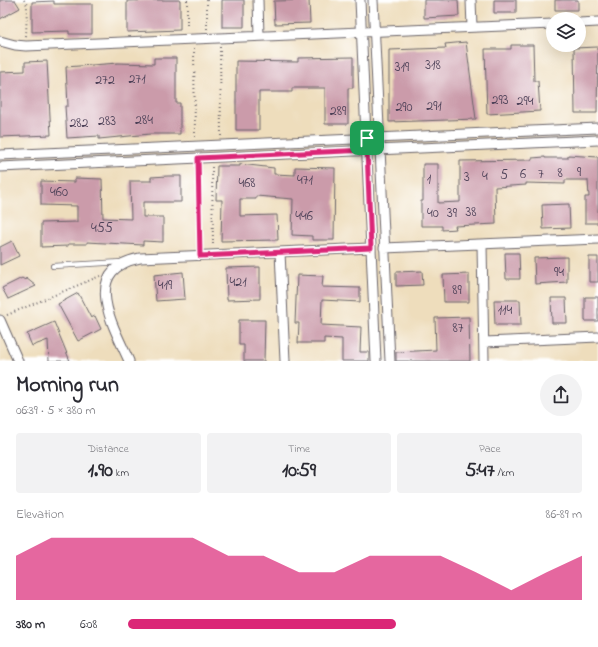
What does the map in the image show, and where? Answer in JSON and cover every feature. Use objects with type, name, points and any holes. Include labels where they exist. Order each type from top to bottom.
[{"type":"street","points":[[258,0],[259,36]]},
{"type":"street","points":[[360,0],[376,361]]},
{"type":"street","points":[[373,0],[390,361]]},
{"type":"street","points":[[471,0],[472,27]]},
{"type":"street","points":[[586,22],[598,22]]},
{"type":"street","points":[[0,41],[26,46],[546,24]]},
{"type":"street","points":[[0,155],[598,128]]},
{"type":"street","points":[[0,167],[598,140]]},
{"type":"street","points":[[384,248],[598,239]]},
{"type":"street","points":[[482,244],[484,361]]},
{"type":"street","points":[[129,361],[108,312],[105,300],[106,286],[112,274],[127,262],[140,258],[371,248]]},
{"type":"street","points":[[280,252],[285,361]]},
{"type":"street","points":[[0,319],[18,361]]},
{"type":"street","points":[[484,342],[598,338]]},
{"type":"lane","points":[[53,266],[127,262]]},
{"type":"path","points":[[24,0],[27,5],[26,46]]},
{"type":"path","points":[[187,0],[191,39],[195,146]]},
{"type":"path","points":[[207,0],[207,39]]},
{"type":"path","points":[[220,38],[221,145]]},
{"type":"path","points":[[198,158],[200,256]]},
{"type":"path","points":[[212,158],[214,255]]},
{"type":"path","points":[[0,319],[102,276]]},
{"type":"building","points":[[0,0],[15,0],[20,8],[0,19]]},
{"type":"building","points":[[180,0],[180,30],[127,32],[127,1]]},
{"type":"building","points":[[222,0],[244,0],[244,27],[222,27]]},
{"type":"building","points":[[309,0],[310,23],[275,24],[274,1]]},
{"type":"building","points":[[424,0],[458,0],[459,16],[424,18]]},
{"type":"building","points":[[494,0],[516,0],[516,13],[494,13]]},
{"type":"building","points":[[555,0],[578,0],[578,10],[555,10]]},
{"type":"building","points":[[54,1],[54,4],[92,4],[92,34],[69,34],[69,31],[32,32],[32,2]]},
{"type":"building","points":[[466,42],[476,119],[389,122],[389,50],[446,48],[445,44]]},
{"type":"building","points":[[511,45],[533,45],[534,81],[538,81],[540,111],[487,114],[485,49],[511,49]]},
{"type":"building","points":[[598,47],[597,113],[575,113],[574,52],[586,52],[586,48]]},
{"type":"building","points":[[353,57],[353,88],[348,88],[348,124],[325,124],[325,88],[292,88],[292,92],[259,92],[259,130],[236,130],[236,61],[298,62],[298,58]]},
{"type":"building","points":[[154,58],[176,58],[176,103],[180,103],[180,134],[150,134],[99,139],[99,136],[67,138],[65,106],[68,106],[66,67],[118,63],[154,64]]},
{"type":"building","points":[[47,61],[51,135],[0,137],[0,72],[25,71],[25,62]]},
{"type":"building","points":[[568,155],[598,157],[598,223],[585,223],[585,197],[589,197],[588,180],[565,180],[565,184],[526,183],[526,185],[495,187],[496,224],[455,226],[456,229],[442,230],[442,226],[421,226],[423,164],[438,164],[438,203],[460,202],[460,161],[532,160],[532,158],[545,157],[568,158]]},
{"type":"building","points":[[240,164],[274,168],[274,174],[295,175],[295,167],[335,168],[334,240],[312,240],[312,236],[292,235],[293,199],[256,196],[256,199],[240,199],[240,216],[277,215],[278,240],[221,241],[222,200],[216,200],[217,166],[240,166]]},
{"type":"building","points":[[181,176],[181,202],[143,202],[143,217],[163,217],[163,242],[143,241],[143,245],[87,242],[87,244],[68,244],[68,246],[41,247],[41,223],[77,222],[77,206],[41,205],[41,181],[75,182],[75,178],[102,179],[103,218],[131,219],[130,181],[151,181],[151,177]]},
{"type":"building","points":[[569,204],[570,228],[543,229],[542,205]]},
{"type":"building","points":[[12,241],[19,256],[0,265],[0,247]]},
{"type":"building","points":[[505,253],[519,253],[520,279],[506,279]]},
{"type":"building","points":[[567,257],[567,282],[535,284],[534,258]]},
{"type":"building","points":[[589,257],[598,257],[598,282],[589,282]]},
{"type":"building","points":[[260,267],[260,299],[227,300],[226,268]]},
{"type":"building","points":[[422,271],[423,285],[396,286],[396,272]]},
{"type":"building","points":[[183,272],[185,299],[156,301],[154,275]]},
{"type":"building","points":[[469,274],[469,302],[444,302],[443,275]]},
{"type":"building","points":[[297,275],[323,276],[322,287],[360,288],[360,302],[322,300],[321,325],[361,327],[360,352],[369,352],[369,361],[342,361],[342,339],[324,338],[324,343],[298,343],[299,323],[295,323]]},
{"type":"building","points":[[22,278],[25,280],[26,278],[36,286],[8,299],[2,288]]},
{"type":"building","points":[[78,293],[91,318],[95,316],[101,329],[78,341],[58,304]]},
{"type":"building","points":[[585,297],[598,297],[598,321],[585,321]]},
{"type":"building","points":[[551,298],[566,298],[567,323],[552,323]]},
{"type":"building","points":[[494,300],[520,300],[521,325],[495,325]]},
{"type":"building","points":[[469,317],[470,361],[396,361],[396,352],[436,350],[435,318]]},
{"type":"building","points":[[239,320],[265,320],[264,361],[244,361],[244,345],[239,345]]},
{"type":"building","points":[[54,322],[70,361],[49,361],[48,340],[32,346],[27,334]]},
{"type":"route","points":[[367,138],[367,150],[198,158],[200,256],[371,248],[367,150],[380,150],[379,138],[367,138]]}]
